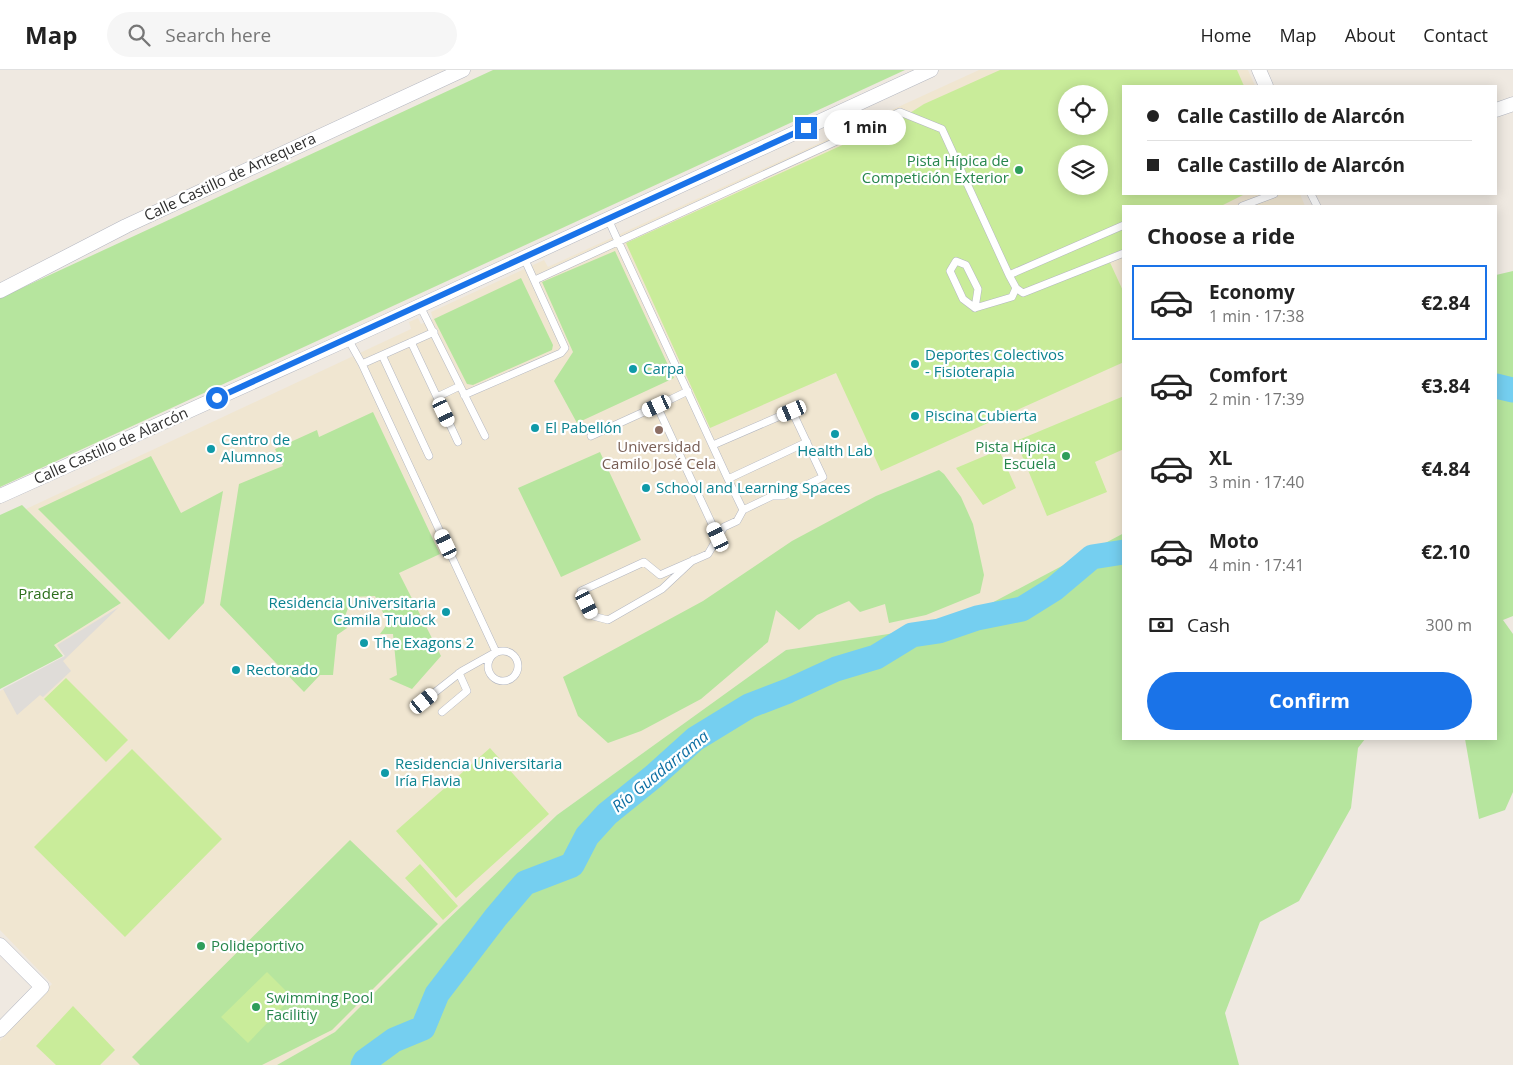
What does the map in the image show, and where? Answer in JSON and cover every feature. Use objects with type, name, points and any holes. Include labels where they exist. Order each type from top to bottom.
[{"type":"street","name":"Calle Castillo de Antequera","points":[[0,291],[126,226],[463,70]]},
{"type":"street","name":"Calle Castillo de Alarcón","points":[[0,496],[348,339],[931,70]]},
{"type":"street","points":[[1259,70],[1266,85]]},
{"type":"street","points":[[1497,110],[1513,104]]},
{"type":"street","points":[[0,945],[42,987],[0,1030]]},
{"type":"lane","points":[[535,280],[900,112],[942,129],[1009,275],[1016,288],[1023,293],[1122,254]]},
{"type":"lane","points":[[1245,205],[1271,195]]},
{"type":"lane","points":[[608,219],[743,510]]},
{"type":"lane","points":[[1009,275],[1122,226]]},
{"type":"lane","points":[[464,395],[561,353],[565,348],[524,258]]},
{"type":"lane","points":[[956,261],[966,265],[978,289],[975,308],[963,299],[950,271],[956,261]]},
{"type":"lane","points":[[975,308],[1012,297],[1016,288]]},
{"type":"lane","points":[[420,306],[485,436]]},
{"type":"lane","points":[[362,364],[434,332]]},
{"type":"lane","points":[[348,339],[362,364],[496,652]]},
{"type":"lane","points":[[411,342],[458,442]]},
{"type":"lane","points":[[382,355],[429,456]]},
{"type":"lane","points":[[437,397],[460,386]]},
{"type":"lane","points":[[591,436],[688,391]]},
{"type":"lane","points":[[657,406],[718,537]]},
{"type":"lane","points":[[694,560],[662,589],[608,620],[593,616],[581,591],[644,562],[660,575],[694,560],[708,554],[724,527],[737,521],[743,510],[772,496],[783,496],[823,477],[792,411],[713,445]]},
{"type":"lane","points":[[728,478],[807,442]]},
{"type":"lane","points":[[424,701],[459,673],[496,652],[506,651],[511,653],[517,661],[518,670],[516,675],[502,682],[493,678],[488,669],[489,659],[496,652]]},
{"type":"lane","points":[[442,712],[467,691],[459,673]]},
{"type":"shaded area","name":"Universidad Camilo José Cela","points":[[979,70],[1248,70],[1255,85],[1122,85],[1122,195],[1300,195],[1305,205],[1122,205],[1122,534],[952,624],[786,650],[557,815],[443,924],[335,1032],[277,1065],[0,1065],[0,1041],[52,984],[0,930],[0,691],[65,656],[54,645],[121,603],[26,509],[411,329],[409,322],[418,318],[421,324],[433,319],[431,312],[544,260],[548,267]]},
{"type":"shaded area","points":[[119,607],[63,661],[71,671],[43,697],[40,695],[17,715],[3,689],[65,656],[57,645]]},
{"type":"green space","points":[[493,70],[905,70],[0,487],[0,298]]},
{"type":"green space","points":[[1000,70],[1237,70],[1244,85],[1122,85],[1122,195],[1243,195],[1223,205],[1122,205],[1122,250],[1107,256],[1122,289],[1122,363],[881,471],[836,373],[710,428],[626,243],[902,118],[924,104]]},
{"type":"green space","points":[[615,251],[674,378],[577,423],[554,381],[573,352],[542,282]]},
{"type":"green space","points":[[1513,271],[1513,616],[1503,620],[1513,634],[1513,792],[1505,810],[1479,819],[1465,740],[1497,740],[1497,275]]},
{"type":"green space","points":[[521,278],[553,345],[552,350],[473,385],[467,384],[434,319]]},
{"type":"green space","name":"Pista Hípica Escuela","points":[[1122,397],[1122,450],[1095,462],[1107,492],[1047,516],[1016,441]]},
{"type":"green space","points":[[373,412],[440,554],[399,573],[441,656],[412,689],[389,679],[397,675],[393,634],[380,634],[388,623],[375,596],[352,597],[344,619],[347,628],[337,635],[333,675],[320,675],[304,692],[220,605],[239,484],[283,466],[275,449],[317,430],[319,437]]},
{"type":"green space","points":[[999,450],[1016,488],[983,505],[956,468]]},
{"type":"green space","points":[[600,452],[641,540],[561,577],[518,488]]},
{"type":"green space","points":[[151,456],[181,513],[223,491],[204,603],[169,640],[38,509]]},
{"type":"green space","points":[[939,470],[961,497],[973,524],[984,575],[980,593],[926,615],[889,623],[885,604],[860,612],[849,601],[817,615],[799,630],[776,610],[768,642],[701,699],[641,731],[608,743],[578,716],[563,677],[703,601],[792,541],[876,496]]},
{"type":"green space","name":"Pradera","points":[[22,505],[121,603],[54,645],[63,656],[0,689],[0,515]]},
{"type":"green space","points":[[1122,534],[1122,740],[1364,740],[1358,748],[1351,808],[1299,901],[1260,922],[1225,1013],[1239,1065],[277,1065],[335,1032],[443,924],[557,815],[786,650],[952,624]]},
{"type":"green space","points":[[66,678],[128,740],[106,762],[44,699]]},
{"type":"green space","points":[[490,748],[549,814],[456,898],[396,831]]},
{"type":"green space","points":[[132,749],[222,839],[125,937],[34,847]]},
{"type":"green space","points":[[350,840],[438,924],[332,1030],[262,1065],[140,1065],[132,1057]]},
{"type":"green space","points":[[420,864],[458,906],[443,920],[405,878]]},
{"type":"green space","name":"Swimming Pool Facilitiy","points":[[267,972],[292,997],[248,1043],[221,1017]]},
{"type":"green space","points":[[73,1006],[115,1050],[100,1065],[56,1065],[36,1046]]},
{"type":"waterway","name":"Río Guadarrama","points":[[1497,386],[1513,390]]},
{"type":"waterway","name":"Río Guadarrama","points":[[363,1065],[365,1061],[394,1040],[423,1028],[437,994],[496,917],[525,883],[572,865],[587,836],[607,814],[654,776],[695,739],[749,706],[836,669],[876,657],[912,635],[939,631],[977,618],[1022,609],[1054,589],[1092,557],[1122,552]]},
{"type":"place","name":"Pista Hípica de Competición Exterior","points":[[1019,170]]},
{"type":"place","name":"Deportes Colectivos - Fisioterapia","points":[[915,364]]},
{"type":"place","name":"Carpa","points":[[633,369]]},
{"type":"place","name":"Piscina Cubierta","points":[[915,416]]},
{"type":"place","name":"El Pabellón","points":[[535,428]]},
{"type":"place","name":"Universidad Camilo José Cela","points":[[659,430]]},
{"type":"place","name":"Health Lab","points":[[835,434]]},
{"type":"place","name":"Centro de Alumnos","points":[[211,449]]},
{"type":"place","name":"Pista Hípica Escuela","points":[[1066,456]]},
{"type":"place","name":"School and Learning Spaces","points":[[646,488]]},
{"type":"place","name":"Residencia Universitaria Camila Trulock","points":[[446,612]]},
{"type":"place","name":"The Exagons 2","points":[[364,643]]},
{"type":"place","name":"Rectorado","points":[[236,670]]},
{"type":"place","name":"Residencia Universitaria Iría Flavia","points":[[385,773]]},
{"type":"place","name":"Polideportivo","points":[[201,946]]},
{"type":"place","name":"Swimming Pool Facilitiy","points":[[256,1007]]},
{"type":"route","points":[[217,398],[806,128]]}]
